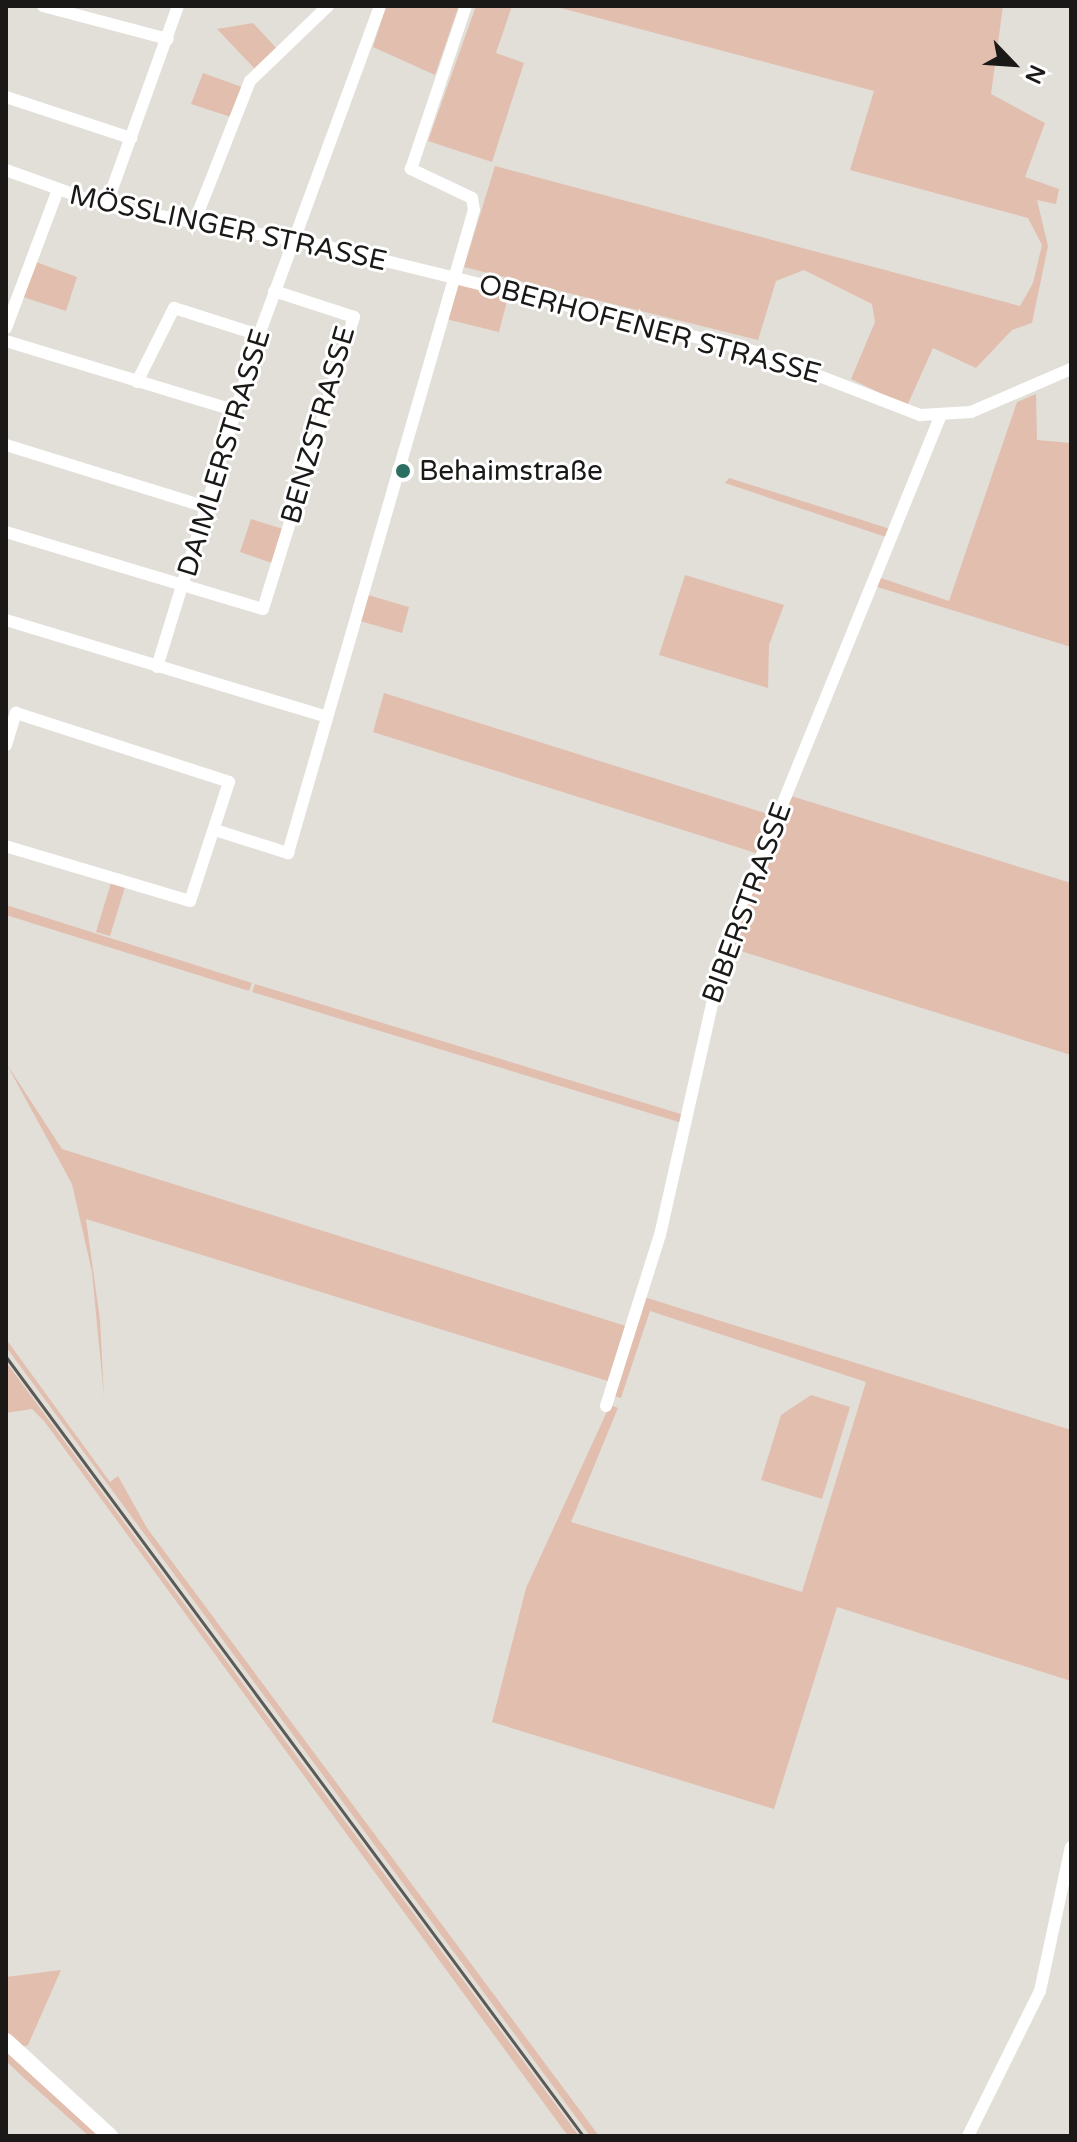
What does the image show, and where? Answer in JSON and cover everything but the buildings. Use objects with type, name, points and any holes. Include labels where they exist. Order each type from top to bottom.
[{"type":"main road","points":[[6,2041],[110,2136]]},
{"type":"street","points":[[43,6],[168,39]]},
{"type":"street","points":[[106,206],[178,6]]},
{"type":"street","points":[[194,223],[250,81],[328,6]]},
{"type":"street","name":"DAIMLERSTRASSE","points":[[157,667],[259,335],[380,6]]},
{"type":"street","points":[[215,830],[288,853],[475,203],[413,173],[411,162],[466,6]]},
{"type":"street","points":[[6,97],[131,138]]},
{"type":"street","name":"MÖSSLINGER STRASSE","points":[[6,170],[57,192],[106,206],[293,240],[453,277]]},
{"type":"street","points":[[6,328],[12,295],[57,192]]},
{"type":"street","name":"OBERHOFENER STRASSE","points":[[453,277],[787,360],[908,412],[940,417],[1006,400],[1071,369]]},
{"type":"street","name":"BENZSTRASSE","points":[[183,585],[263,609],[354,317],[274,291]]},
{"type":"street","points":[[137,382],[174,308],[259,335]]},
{"type":"street","points":[[6,341],[236,411]]},
{"type":"street","name":"BIBERSTRASSE","points":[[606,1406],[660,1235],[726,943],[940,417]]},
{"type":"street","points":[[6,445],[206,507]]},
{"type":"street","points":[[6,532],[183,585]]},
{"type":"street","points":[[6,620],[327,717]]},
{"type":"street","points":[[6,745],[16,713],[224,776],[229,782],[193,897],[185,902],[6,846]]},
{"type":"street","points":[[968,2136],[1040,1991],[1071,1847]]},
{"type":"shaded area","points":[[386,6],[458,8],[435,75],[373,47]]},
{"type":"shaded area","points":[[476,6],[512,6],[496,53],[524,63],[492,162],[428,141]]},
{"type":"shaded area","points":[[553,6],[1003,6],[991,94],[1045,123],[1025,177],[1059,189],[1056,204],[1037,200],[1048,246],[1032,323],[1012,330],[976,368],[933,348],[907,406],[851,379],[875,322],[872,304],[804,270],[776,281],[758,340],[464,267],[495,166],[1020,306],[1033,283],[1042,245],[1028,218],[850,170],[874,91]]},
{"type":"shaded area","points":[[253,23],[277,49],[255,69],[217,29]]},
{"type":"shaded area","points":[[203,73],[242,87],[231,117],[191,104]]},
{"type":"shaded area","points":[[36,262],[77,277],[66,311],[23,297]]},
{"type":"shaded area","points":[[457,283],[508,297],[499,332],[446,319]]},
{"type":"shaded area","points":[[1036,394],[1037,440],[1071,443],[1071,647],[871,585],[875,576],[949,601],[1017,402]]},
{"type":"shaded area","points":[[729,478],[890,529],[886,537],[725,483]]},
{"type":"shaded area","points":[[251,519],[283,529],[272,563],[240,552]]},
{"type":"shaded area","points":[[685,575],[784,605],[769,645],[768,688],[659,655]]},
{"type":"shaded area","points":[[368,595],[409,607],[402,633],[360,621]]},
{"type":"shaded area","points":[[384,693],[774,816],[759,854],[373,732]]},
{"type":"shaded area","points":[[788,795],[1071,883],[1071,1055],[728,947]]},
{"type":"shaded area","points":[[111,883],[125,887],[110,936],[96,932]]},
{"type":"shaded area","points":[[6,905],[252,983],[249,991],[6,915]]},
{"type":"shaded area","points":[[255,984],[684,1115],[682,1123],[252,992]]},
{"type":"shaded area","points":[[6,1063],[62,1149],[629,1327],[611,1382],[86,1219],[100,1320],[104,1397],[92,1272],[72,1184]]},
{"type":"shaded area","points":[[644,1297],[1071,1430],[1071,1681],[837,1607],[774,1809],[492,1722],[526,1588],[610,1405],[618,1408],[571,1522],[802,1592],[866,1382],[650,1311],[621,1398],[614,1396]]},
{"type":"shaded area","points":[[6,1339],[110,1482],[118,1476],[147,1528],[599,2136],[590,2136],[6,1347]]},
{"type":"shaded area","points":[[6,1362],[579,2136],[568,2136],[44,1421],[32,1409],[6,1413]]},
{"type":"shaded area","points":[[811,1395],[850,1407],[822,1499],[761,1480],[781,1415]]},
{"type":"shaded area","points":[[61,1970],[28,2045],[22,2047],[6,2031],[6,1977]]},
{"type":"shaded area","points":[[6,2050],[101,2136],[89,2136],[24,2078],[6,2061]]},
{"type":"railway","points":[[6,1357],[583,2136]]},
{"type":"place","name":"Behaimstraße","points":[[403,471]]}]
